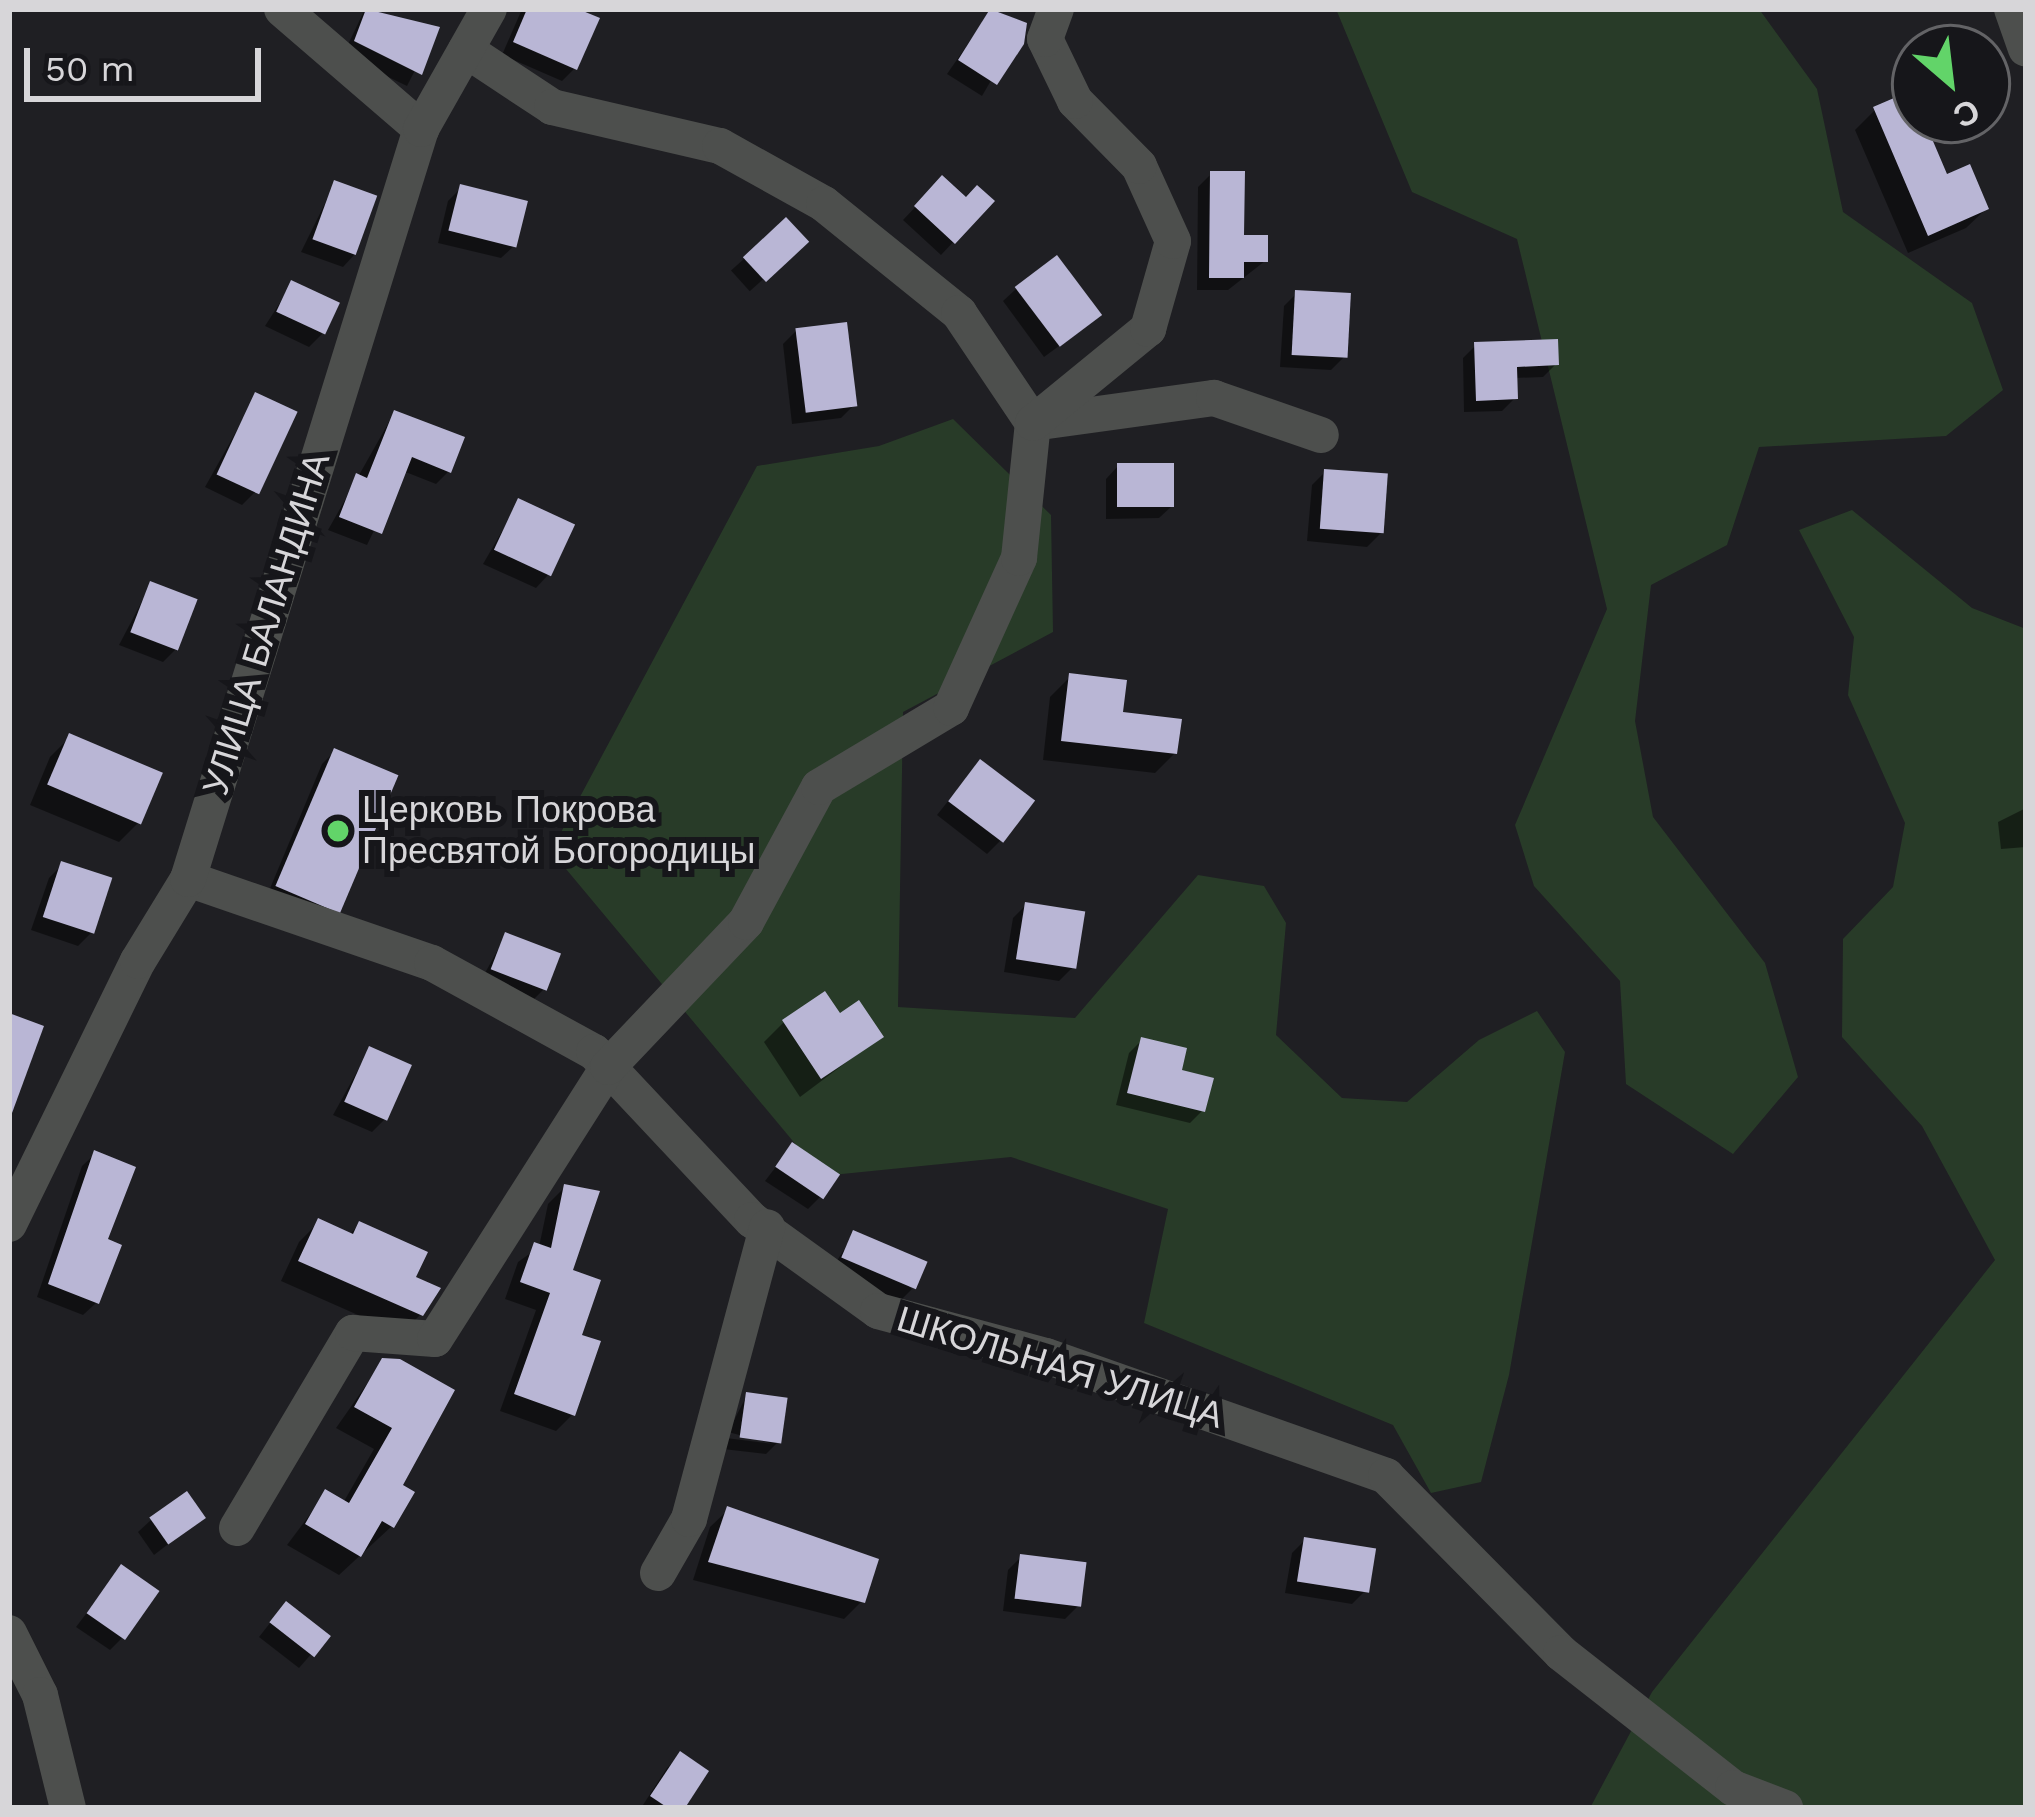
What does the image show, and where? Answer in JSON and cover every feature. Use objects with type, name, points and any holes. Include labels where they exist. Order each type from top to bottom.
[{"type":"street","points":[[282,9],[421,129]]},
{"type":"street","name":"УЛИЦА БАЛАНДИНА","points":[[9,1224],[138,961],[188,879],[421,129],[489,9]]},
{"type":"street","points":[[1033,423],[1148,329],[1173,241],[1139,166],[1075,101],[1045,39],[1056,9]]},
{"type":"street","points":[[2012,9],[2026,49]]},
{"type":"street","points":[[237,1528],[353,1333],[435,1339],[608,1067],[746,922],[819,787],[951,708],[1019,558],[1033,423],[959,313],[824,204],[720,146],[552,106],[466,50]]},
{"type":"street","points":[[1033,423],[1214,398],[1321,434]]},
{"type":"street","name":"ШКОЛЬНАЯ УЛИЦА","points":[[188,879],[432,963],[608,1067],[752,1220],[878,1310],[1046,1356],[1386,1476],[1452,1552],[1561,1653],[1733,1788],[1785,1808]]},
{"type":"street","points":[[658,1573],[689,1519],[767,1227]]},
{"type":"street","points":[[9,1633],[40,1695],[68,1808]]},
{"type":"green space","points":[[1336,9],[1759,9],[1817,89],[1843,212],[1972,303],[2003,390],[1946,436],[1759,447],[1727,545],[1651,585],[1635,721],[1653,817],[1765,963],[1798,1077],[1733,1154],[1626,1084],[1620,981],[1534,886],[1515,825],[1607,609],[1517,239],[1412,192]]},
{"type":"green space","points":[[953,419],[1051,515],[1053,632],[903,712],[898,1007],[1075,1018],[1198,875],[1264,886],[1286,923],[1276,1035],[1342,1098],[1407,1102],[1479,1040],[1537,1011],[1565,1052],[1509,1375],[1481,1482],[1431,1493],[1393,1425],[1144,1323],[1168,1209],[1011,1157],[822,1176],[551,851],[757,466],[879,446]]},
{"type":"green space","points":[[1852,510],[1972,608],[2026,629],[2026,1808],[1590,1808],[1652,1692],[1995,1260],[1922,1126],[1842,1037],[1843,939],[1893,887],[1905,823],[1848,695],[1854,637],[1799,530]]},
{"type":"building","points":[[366,9],[440,27],[422,75],[354,41]]},
{"type":"building","points":[[527,9],[578,9],[600,18],[577,70],[513,42]]},
{"type":"building","points":[[990,9],[1027,23],[1024,44],[997,85],[958,60]]},
{"type":"building","points":[[1891,99],[1891,144],[1934,144],[1947,174],[1970,164],[1989,209],[1928,236],[1873,107]]},
{"type":"building","points":[[1210,171],[1245,171],[1244,235],[1268,235],[1268,262],[1244,262],[1244,278],[1209,278]]},
{"type":"building","points":[[942,175],[966,197],[977,185],[995,201],[955,244],[914,206]]},
{"type":"building","points":[[334,180],[377,196],[356,255],[312,239]]},
{"type":"building","points":[[460,184],[528,201],[516,248],[448,231]]},
{"type":"building","points":[[786,217],[809,242],[766,282],[743,257]]},
{"type":"building","points":[[1057,255],[1102,315],[1060,347],[1015,287]]},
{"type":"building","points":[[291,280],[340,303],[325,335],[276,312]]},
{"type":"building","points":[[1295,290],[1351,293],[1348,358],[1292,355]]},
{"type":"building","points":[[847,322],[857,406],[806,413],[795,328]]},
{"type":"building","points":[[1558,339],[1559,365],[1517,367],[1518,399],[1476,401],[1474,342]]},
{"type":"building","points":[[255,392],[298,412],[259,494],[217,474]]},
{"type":"building","points":[[394,410],[465,437],[451,473],[412,457],[382,534],[339,517],[356,473],[367,478]]},
{"type":"building","points":[[1117,463],[1174,463],[1174,507],[1117,507]]},
{"type":"building","points":[[1324,469],[1388,473],[1384,533],[1320,529]]},
{"type":"building","points":[[518,498],[575,525],[551,576],[494,550]]},
{"type":"building","points":[[150,581],[198,599],[178,651],[130,632]]},
{"type":"building","points":[[1069,673],[1127,680],[1123,712],[1182,719],[1177,754],[1061,741]]},
{"type":"building","points":[[69,733],[163,773],[141,824],[47,785]]},
{"type":"building","name":"Церковь Покрова Пресвятой Богородицы","points":[[334,748],[398,775],[340,913],[275,886]]},
{"type":"building","points":[[980,759],[1035,801],[1003,843],[948,801]]},
{"type":"building","points":[[61,861],[112,878],[94,934],[43,917]]},
{"type":"building","points":[[1025,902],[1085,912],[1076,969],[1016,959]]},
{"type":"building","points":[[505,932],[561,954],[547,991],[491,969]]},
{"type":"building","points":[[825,991],[840,1013],[859,1000],[884,1037],[821,1079],[782,1020]]},
{"type":"building","points":[[9,1013],[44,1026],[12,1113],[9,1112]]},
{"type":"building","points":[[1141,1037],[1187,1048],[1182,1070],[1214,1078],[1205,1112],[1127,1093]]},
{"type":"building","points":[[369,1046],[412,1065],[387,1121],[344,1102]]},
{"type":"building","points":[[792,1142],[840,1174],[823,1199],[775,1167]]},
{"type":"building","points":[[94,1150],[136,1167],[108,1239],[122,1245],[99,1304],[48,1284]]},
{"type":"building","points":[[564,1184],[600,1191],[573,1270],[601,1280],[582,1335],[601,1341],[575,1416],[514,1394],[550,1293],[520,1282],[534,1242],[551,1248]]},
{"type":"building","points":[[318,1218],[353,1234],[359,1221],[428,1252],[416,1277],[441,1288],[423,1316],[298,1261]]},
{"type":"building","points":[[853,1230],[928,1262],[916,1289],[841,1258]]},
{"type":"building","points":[[382,1358],[400,1359],[455,1390],[403,1485],[415,1492],[394,1528],[382,1521],[361,1557],[305,1524],[325,1489],[349,1503],[392,1428],[354,1407]]},
{"type":"building","points":[[746,1392],[788,1398],[781,1443],[740,1438]]},
{"type":"building","points":[[187,1491],[206,1518],[168,1544],[149,1517]]},
{"type":"building","points":[[727,1506],[879,1559],[865,1603],[708,1562]]},
{"type":"building","points":[[1304,1537],[1376,1548],[1369,1593],[1297,1581]]},
{"type":"building","points":[[1020,1554],[1087,1562],[1081,1607],[1015,1599]]},
{"type":"building","points":[[121,1564],[160,1591],[125,1640],[87,1613]]},
{"type":"building","points":[[286,1601],[331,1636],[314,1657],[269,1622]]},
{"type":"building","points":[[680,1751],[709,1771],[685,1808],[668,1808],[650,1796]]},
{"type":"place","name":"Церковь Покрова Пресвятой Богородицы","points":[[338,831]]}]
